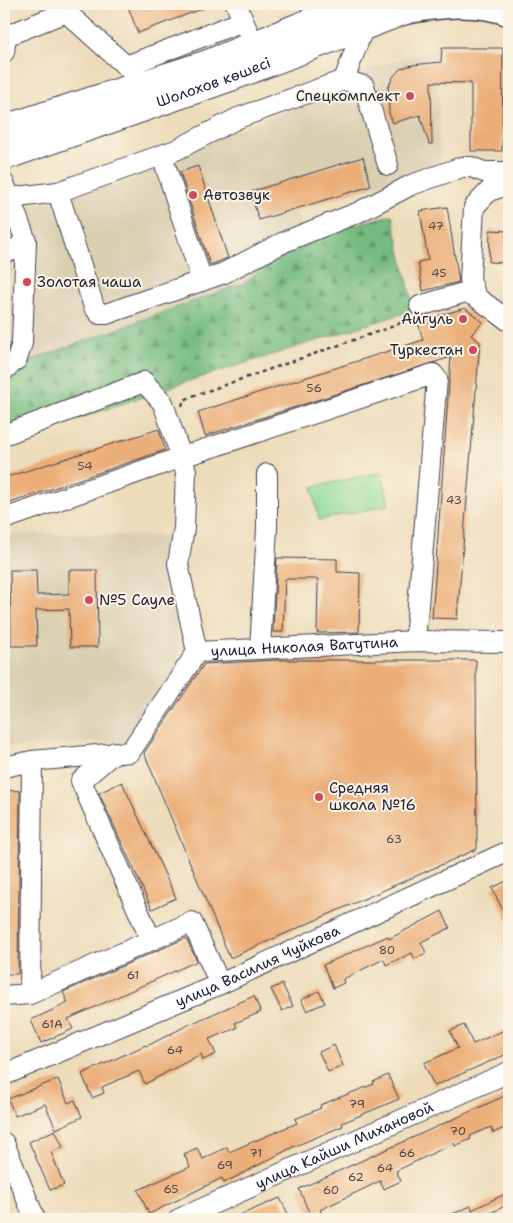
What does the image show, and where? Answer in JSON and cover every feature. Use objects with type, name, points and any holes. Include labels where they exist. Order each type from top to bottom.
[{"type":"highway","name":"Шолохов көшесі","points":[[4,129],[208,64],[253,46],[360,15],[395,14],[421,4]]},
{"type":"highway","name":"Шолохов көшесі","points":[[4,156],[233,76],[360,15]]},
{"type":"main road","points":[[395,14],[451,4],[496,7],[509,13]]},
{"type":"street","points":[[4,52],[6,36],[66,12],[146,84]]},
{"type":"street","points":[[126,66],[240,12],[253,46]]},
{"type":"street","points":[[344,80],[360,15]]},
{"type":"street","points":[[4,370],[17,358],[22,343],[26,241],[7,191],[58,192],[176,150],[238,118],[344,80],[364,86],[388,165]]},
{"type":"street","points":[[162,155],[202,281]]},
{"type":"street","points":[[58,192],[94,307],[100,314],[112,313],[224,274],[284,242],[359,212],[411,185],[462,167],[471,167],[484,172],[509,172]]},
{"type":"street","points":[[476,297],[470,279],[474,207],[489,191],[509,184]]},
{"type":"street","points":[[4,251],[14,250],[26,241]]},
{"type":"street","points":[[420,306],[466,292],[509,321]]},
{"type":"street","points":[[4,519],[182,457],[433,374],[437,379],[415,640]]},
{"type":"street","points":[[4,435],[144,382],[163,403],[186,471],[184,528],[178,564],[197,652]]},
{"type":"street","points":[[260,649],[267,528],[267,474]]},
{"type":"street","name":"улица Николая Ватутина","points":[[4,767],[32,761],[130,752],[197,652],[415,640],[509,642]]},
{"type":"street","points":[[115,752],[81,781],[151,940]]},
{"type":"street","points":[[30,994],[32,761]]},
{"type":"street","name":"улица Василия Чуйкова","points":[[4,1076],[220,984],[509,851]]},
{"type":"street","points":[[4,996],[30,994],[192,922],[220,984]]},
{"type":"street","name":"улица Кайши Михановой","points":[[179,1219],[509,1072]]},
{"type":"street","points":[[4,1143],[12,1185],[35,1219]]},
{"type":"path","points":[[180,412],[184,400],[394,326],[409,318],[420,306]]},
{"type":"shaded area","points":[[437,49],[440,166],[296,211],[302,228],[285,250],[239,289],[4,385],[4,208],[60,201],[166,166],[228,132],[349,90],[358,72]]},
{"type":"shaded area","name":"№5 Сауле","points":[[4,533],[172,536],[179,663],[129,741],[4,747]]},
{"type":"green space","points":[[392,215],[414,310],[189,381],[4,444],[4,370],[247,282],[284,242]]},
{"type":"green space","points":[[382,472],[389,505],[319,520],[312,487]]},
{"type":"building","points":[[127,4],[211,4],[212,5],[138,33]]},
{"type":"building","points":[[442,48],[503,48],[502,151],[471,151],[471,83],[431,82],[432,144],[429,144],[420,115],[393,123],[389,113],[388,87],[393,77],[400,69],[412,65],[441,62]]},
{"type":"building","points":[[363,157],[371,186],[259,220],[250,192]]},
{"type":"building","points":[[198,166],[228,258],[210,265],[180,172]]},
{"type":"building","points":[[447,207],[459,282],[423,291],[418,262],[428,260],[420,211]]},
{"type":"building","points":[[490,230],[509,231],[509,263],[489,262]]},
{"type":"building","points":[[465,308],[483,322],[471,335],[480,342],[457,619],[432,618],[451,357],[205,436],[198,412],[423,340],[418,322]]},
{"type":"building","points":[[159,429],[165,450],[4,505],[4,478]]},
{"type":"building","points":[[277,558],[337,559],[337,572],[360,573],[359,632],[317,633],[318,579],[285,579],[283,632],[273,632]]},
{"type":"building","points":[[10,570],[36,570],[37,595],[69,594],[69,570],[97,570],[98,647],[70,647],[69,609],[36,610],[37,646],[11,646]]},
{"type":"building","name":"Средняя школа №16","points":[[277,660],[476,660],[477,849],[230,958],[144,753],[204,664]]},
{"type":"building","points":[[122,782],[176,898],[152,909],[99,793]]},
{"type":"building","points":[[4,790],[20,791],[18,974],[4,974]]},
{"type":"building","points":[[509,880],[509,923],[492,888]]},
{"type":"building","points":[[442,911],[450,928],[421,942],[426,953],[415,959],[412,953],[386,965],[384,959],[343,979],[344,983],[333,988],[323,965],[388,936],[389,939]]},
{"type":"building","points":[[186,938],[197,961],[68,1019],[73,1029],[41,1043],[31,1020],[68,1003],[63,992]]},
{"type":"building","points":[[282,984],[293,1006],[282,1011],[271,989]]},
{"type":"building","points":[[319,991],[325,1003],[307,1011],[301,1000]]},
{"type":"building","points":[[254,996],[261,1012],[235,1023],[237,1028],[209,1039],[216,1054],[203,1060],[201,1054],[145,1084],[139,1071],[102,1087],[104,1093],[92,1098],[82,1074]]},
{"type":"building","points":[[464,1025],[473,1044],[509,1028],[509,1053],[434,1086],[424,1063],[458,1048],[450,1031]]},
{"type":"building","points":[[334,1045],[343,1066],[328,1072],[319,1052]]},
{"type":"building","points":[[388,1075],[399,1099],[342,1123],[343,1126],[293,1147],[224,1183],[222,1178],[149,1214],[138,1190],[190,1167],[184,1154],[197,1148],[203,1159],[227,1147],[229,1152],[297,1123],[295,1119],[321,1108],[320,1105],[374,1084],[373,1082]]},
{"type":"building","points":[[58,1079],[68,1103],[75,1100],[82,1117],[56,1129],[45,1104],[15,1116],[8,1099]]},
{"type":"building","points":[[509,1094],[509,1126],[493,1133],[491,1127],[470,1136],[471,1139],[455,1146],[454,1143],[396,1171],[401,1181],[384,1189],[380,1181],[320,1210],[324,1219],[312,1219],[299,1189]]},
{"type":"building","points":[[55,1130],[63,1147],[51,1152],[64,1185],[50,1190],[29,1142]]},
{"type":"building","points":[[509,1192],[509,1204],[478,1219],[442,1219],[471,1206],[472,1210]]},
{"type":"building","points":[[280,1198],[289,1216],[283,1219],[231,1219]]},
{"type":"place","name":"Спецкомплект","points":[[410,96]]},
{"type":"place","name":"Автозвук","points":[[193,195]]},
{"type":"place","name":"Золотая чаша","points":[[27,282]]},
{"type":"place","name":"Айгуль","points":[[463,319]]},
{"type":"place","name":"Туркестан","points":[[473,350]]},
{"type":"place","name":"№5 Сауле","points":[[89,600]]},
{"type":"place","name":"Средняя школа №16","points":[[319,797]]}]
